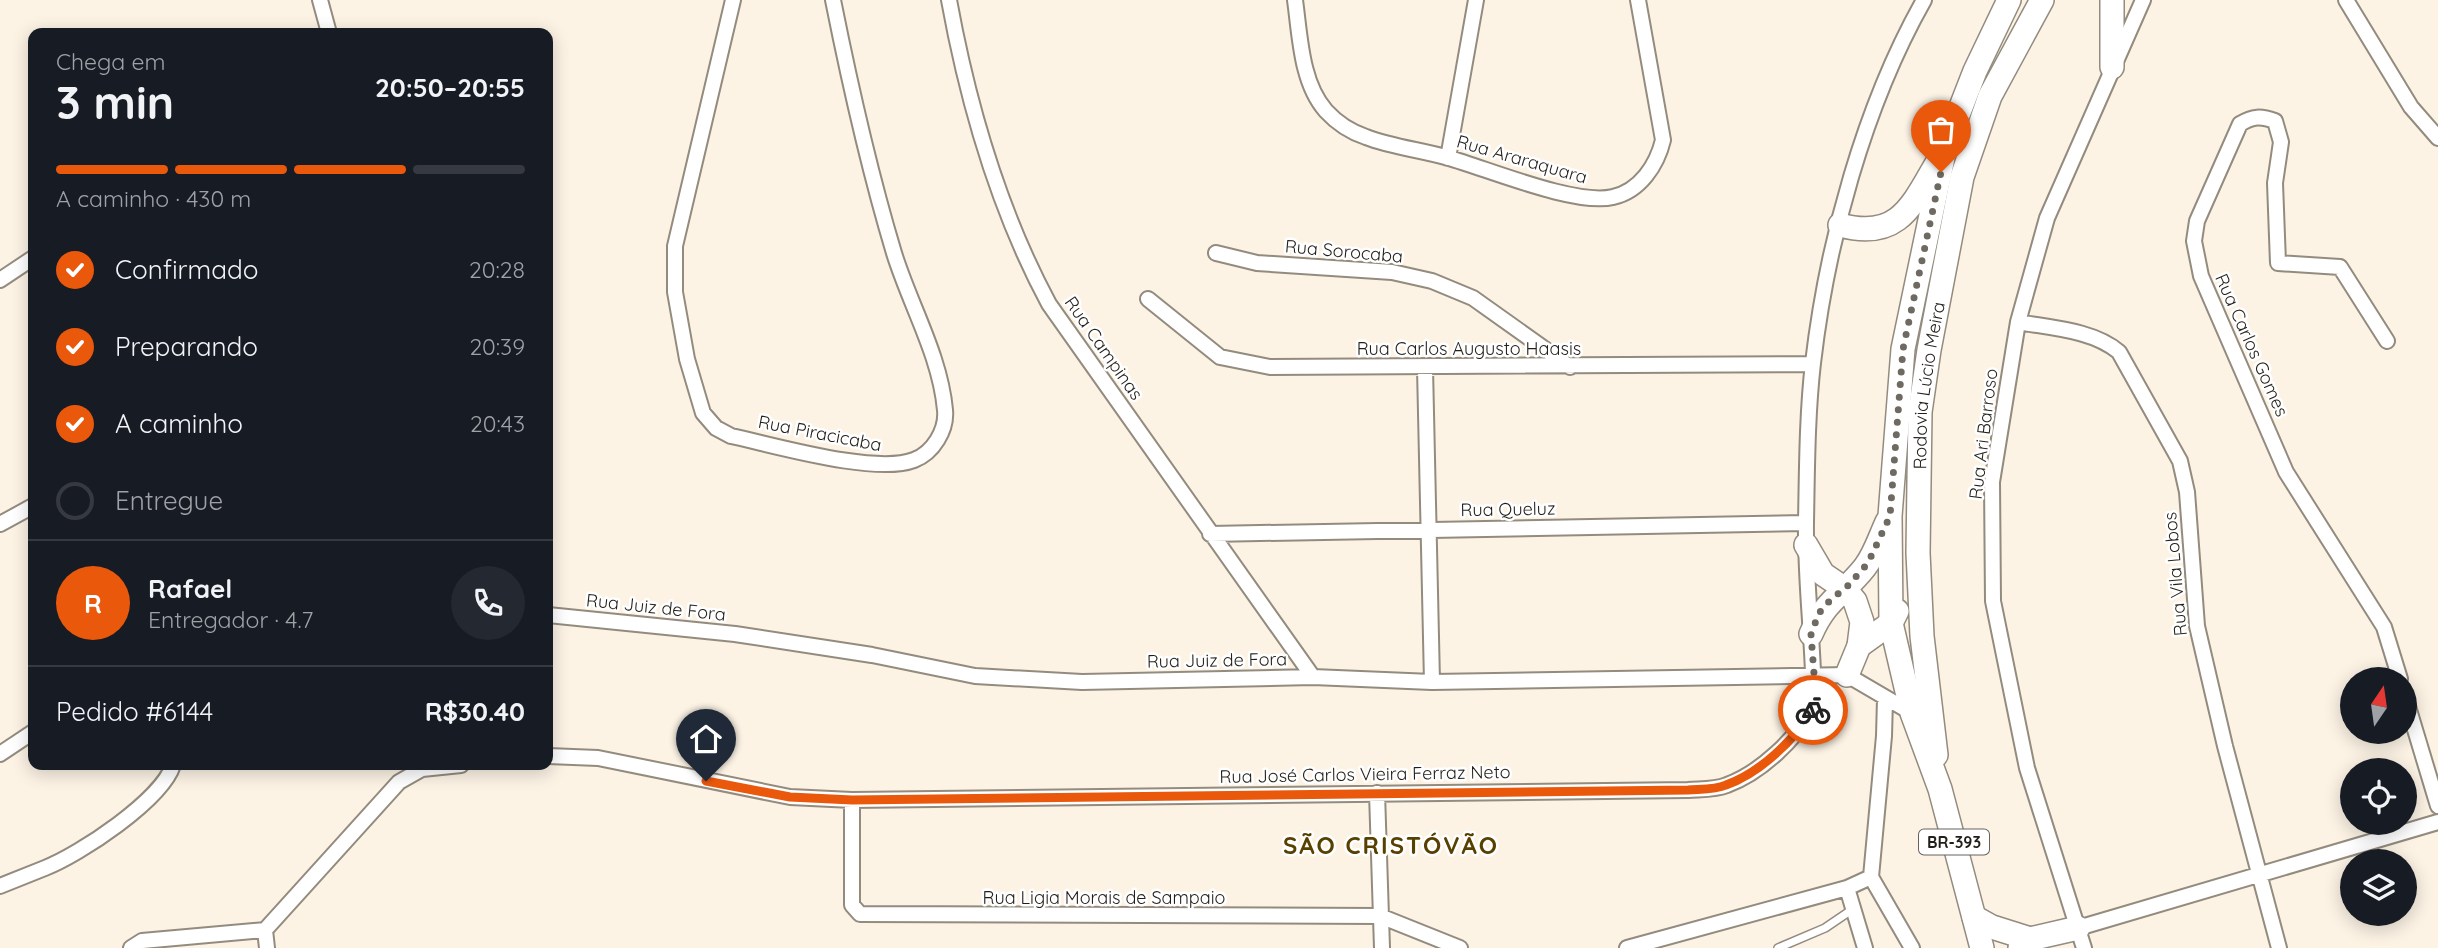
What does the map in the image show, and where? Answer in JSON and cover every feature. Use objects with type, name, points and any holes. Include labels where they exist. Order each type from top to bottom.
[{"type":"main road","name":"Rodovia Lúcio Meira","points":[[1982,948],[1940,789],[1912,713],[1891,623],[1890,516],[1903,349],[1945,148],[1975,71],[2009,0]]},
{"type":"main road","name":"Rodovia Lúcio Meira","points":[[1940,789],[1922,636],[1917,552],[1920,412],[1962,177],[1990,96],[2042,0]]},
{"type":"main road","points":[[2112,0],[2112,67]]},
{"type":"main road","points":[[1840,225],[1871,230],[1900,218],[1912,206],[1945,148]]},
{"type":"main road","points":[[1859,646],[1891,623],[1902,588],[1904,464],[1911,433],[1920,412]]},
{"type":"main road","points":[[1811,634],[1819,613],[1868,563],[1890,516]]},
{"type":"main road","points":[[1806,534],[1823,574],[1845,589],[1855,601],[1860,615],[1859,646],[1847,676]]},
{"type":"main road","points":[[1974,917],[2025,943],[2081,938]]},
{"type":"street","points":[[320,0],[328,28]]},
{"type":"street","name":"Rua Piracicaba","points":[[733,0],[726,16],[675,246],[675,292],[687,359],[703,413],[716,428],[731,436],[887,465],[914,460],[929,452],[944,430],[946,411],[937,369],[894,255],[859,120],[833,0]]},
{"type":"street","name":"Rua Campinas","points":[[949,0],[959,53],[989,160],[1026,261],[1049,304],[1313,677]]},
{"type":"street","name":"Rua Araraquara","points":[[1295,0],[1301,50],[1310,84],[1324,108],[1337,122],[1365,137],[1587,197],[1614,197],[1629,190],[1649,173],[1659,157],[1663,140],[1638,0]]},
{"type":"street","points":[[1448,158],[1476,0]]},
{"type":"street","name":"Rua José Carlos Vieira Ferraz Neto","points":[[553,756],[598,758],[790,797],[852,800],[1688,790],[1724,786],[1760,765],[1786,743],[1814,708],[1806,534],[1813,364],[1840,225],[1867,130],[1891,66],[1924,0]]},
{"type":"street","name":"Rua Ari Barroso","points":[[2081,938],[2027,768],[1993,601],[1992,482],[2018,321],[2047,218],[2143,0]]},
{"type":"street","points":[[2346,0],[2411,107],[2438,138]]},
{"type":"street","name":"Rua Carlos Gomes","points":[[2388,341],[2340,267],[2278,263],[2275,183],[2280,131],[2275,121],[2265,117],[2252,117],[2239,124],[2197,221],[2194,241],[2201,276],[2286,472],[2384,627],[2396,667]]},
{"type":"street","name":"Rua Sorocaba","points":[[1216,253],[1257,263],[1392,272],[1432,281],[1473,298],[1570,367]]},
{"type":"street","points":[[0,280],[28,261]]},
{"type":"street","name":"Rua Carlos Augusto Haasis","points":[[1148,299],[1220,357],[1270,368],[1813,364]]},
{"type":"street","name":"Rua Vila Lobos","points":[[2018,321],[2092,337],[2113,347],[2180,461],[2187,492],[2197,626],[2258,876],[2279,948]]},
{"type":"street","points":[[1426,368],[1432,682]]},
{"type":"street","points":[[0,524],[28,509]]},
{"type":"street","name":"Rua Queluz","points":[[1210,534],[1429,529],[1806,534]]},
{"type":"street","name":"Rua Juiz de Fora","points":[[553,616],[734,634],[872,655],[975,676],[1082,682],[1313,677],[1432,682],[1847,676],[1912,713]]},
{"type":"street","points":[[1885,699],[1871,877],[1912,948]]},
{"type":"street","points":[[0,754],[28,735]]},
{"type":"street","points":[[2417,736],[2438,806]]},
{"type":"street","points":[[0,886],[47,868],[116,827],[145,802],[169,770]]},
{"type":"street","points":[[131,948],[142,941],[265,930],[399,782],[420,770]]},
{"type":"street","points":[[1377,793],[1382,948]]},
{"type":"street","name":"Rua Ligia Morais de Sampaio","points":[[852,800],[852,905],[860,914],[1380,916],[1460,948]]},
{"type":"street","points":[[2081,938],[2258,876],[2438,822]]},
{"type":"street","points":[[1627,948],[1847,888],[1871,877]]},
{"type":"street","points":[[1847,888],[1865,948]]},
{"type":"street","points":[[265,930],[267,948]]},
{"type":"lane","points":[[1778,948],[1825,928],[1853,908]]},
{"type":"way so far","points":[[1813,710],[1815,687],[1811,634],[1819,613],[1860,574],[1890,516],[1894,435],[1903,349],[1941,172]]},
{"type":"district","name":"SÃO CRISTÓVÃO","points":[[1391,845]]},
{"type":"route","points":[[706,781],[790,797],[852,800],[1688,790],[1724,786],[1746,776],[1786,743],[1813,710]]}]
